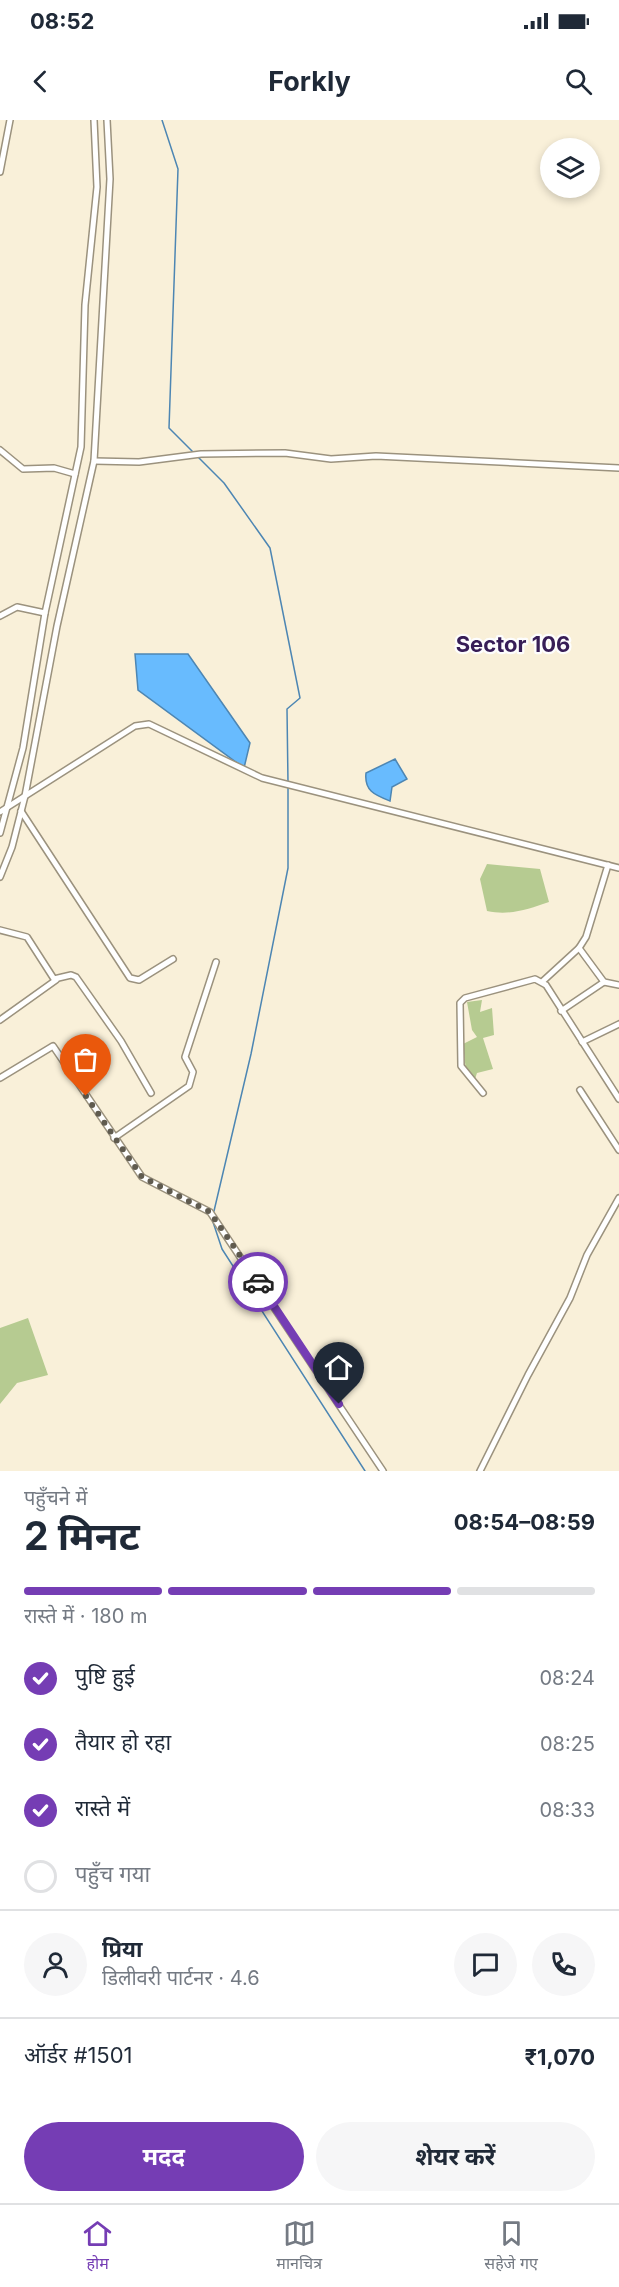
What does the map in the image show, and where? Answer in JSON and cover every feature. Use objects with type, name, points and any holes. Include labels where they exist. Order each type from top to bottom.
[{"type":"street","points":[[0,172],[10,120]]},
{"type":"street","points":[[0,833],[23,748],[45,613],[82,438],[85,305],[97,187],[94,120]]},
{"type":"street","points":[[0,877],[25,796],[57,626],[94,461],[110,179],[107,120]]},
{"type":"street","points":[[0,450],[23,469],[54,468],[75,474]]},
{"type":"street","points":[[94,461],[139,462],[201,454],[242,452],[285,453],[331,459],[376,456],[619,468]]},
{"type":"street","points":[[0,616],[17,607],[45,613]]},
{"type":"street","points":[[0,812],[115,738],[145,723],[160,728],[255,775],[286,786],[619,868]]},
{"type":"street","points":[[21,812],[130,978],[139,980],[173,959]]},
{"type":"street","points":[[543,981],[579,948],[586,937],[608,865]]},
{"type":"street","points":[[0,930],[27,937],[56,980]]},
{"type":"street","points":[[579,948],[604,981],[619,985]]},
{"type":"street","points":[[114,1138],[189,1086],[193,1072],[185,1057],[216,962]]},
{"type":"street","points":[[0,1020],[56,980],[71,975],[76,977],[121,1041],[151,1093]]},
{"type":"street","points":[[483,1093],[461,1066],[460,1003],[465,998],[535,979],[543,981],[619,1099]]},
{"type":"street","points":[[561,1011],[604,981]]},
{"type":"street","points":[[582,1042],[619,1024]]},
{"type":"street","points":[[0,1078],[53,1046],[142,1177],[210,1212],[383,1471]]},
{"type":"street","points":[[580,1090],[619,1150]]},
{"type":"street","points":[[480,1471],[570,1298],[587,1255],[619,1198]]},
{"type":"green space","points":[[487,864],[540,869],[549,902],[511,912],[487,911],[480,879]]},
{"type":"green space","points":[[482,1000],[480,1012],[492,1008],[494,1035],[483,1038],[493,1069],[477,1073],[475,1079],[466,1071],[463,1044],[477,1037],[472,1030],[467,1002]]},
{"type":"green space","points":[[28,1318],[48,1375],[17,1383],[0,1404],[0,1328]]},
{"type":"water","points":[[135,654],[188,654],[250,743],[244,768],[138,690]]},
{"type":"water","points":[[395,759],[407,779],[392,787],[390,801],[372,792],[367,784],[366,773]]},
{"type":"waterway","points":[[162,120],[178,169],[169,428],[194,453]]},
{"type":"waterway","points":[[198,457],[224,483],[270,548],[300,698],[287,709],[288,783]]},
{"type":"waterway","points":[[214,1211],[251,1054],[288,868],[288,788]]},
{"type":"waterway","points":[[212,1219],[222,1249],[365,1471]]},
{"type":"way so far","points":[[86,1096],[142,1177],[210,1212],[258,1282]]},
{"type":"district","name":"Sector 106","points":[[513,644]]},
{"type":"route","points":[[258,1282],[339,1404]]}]
